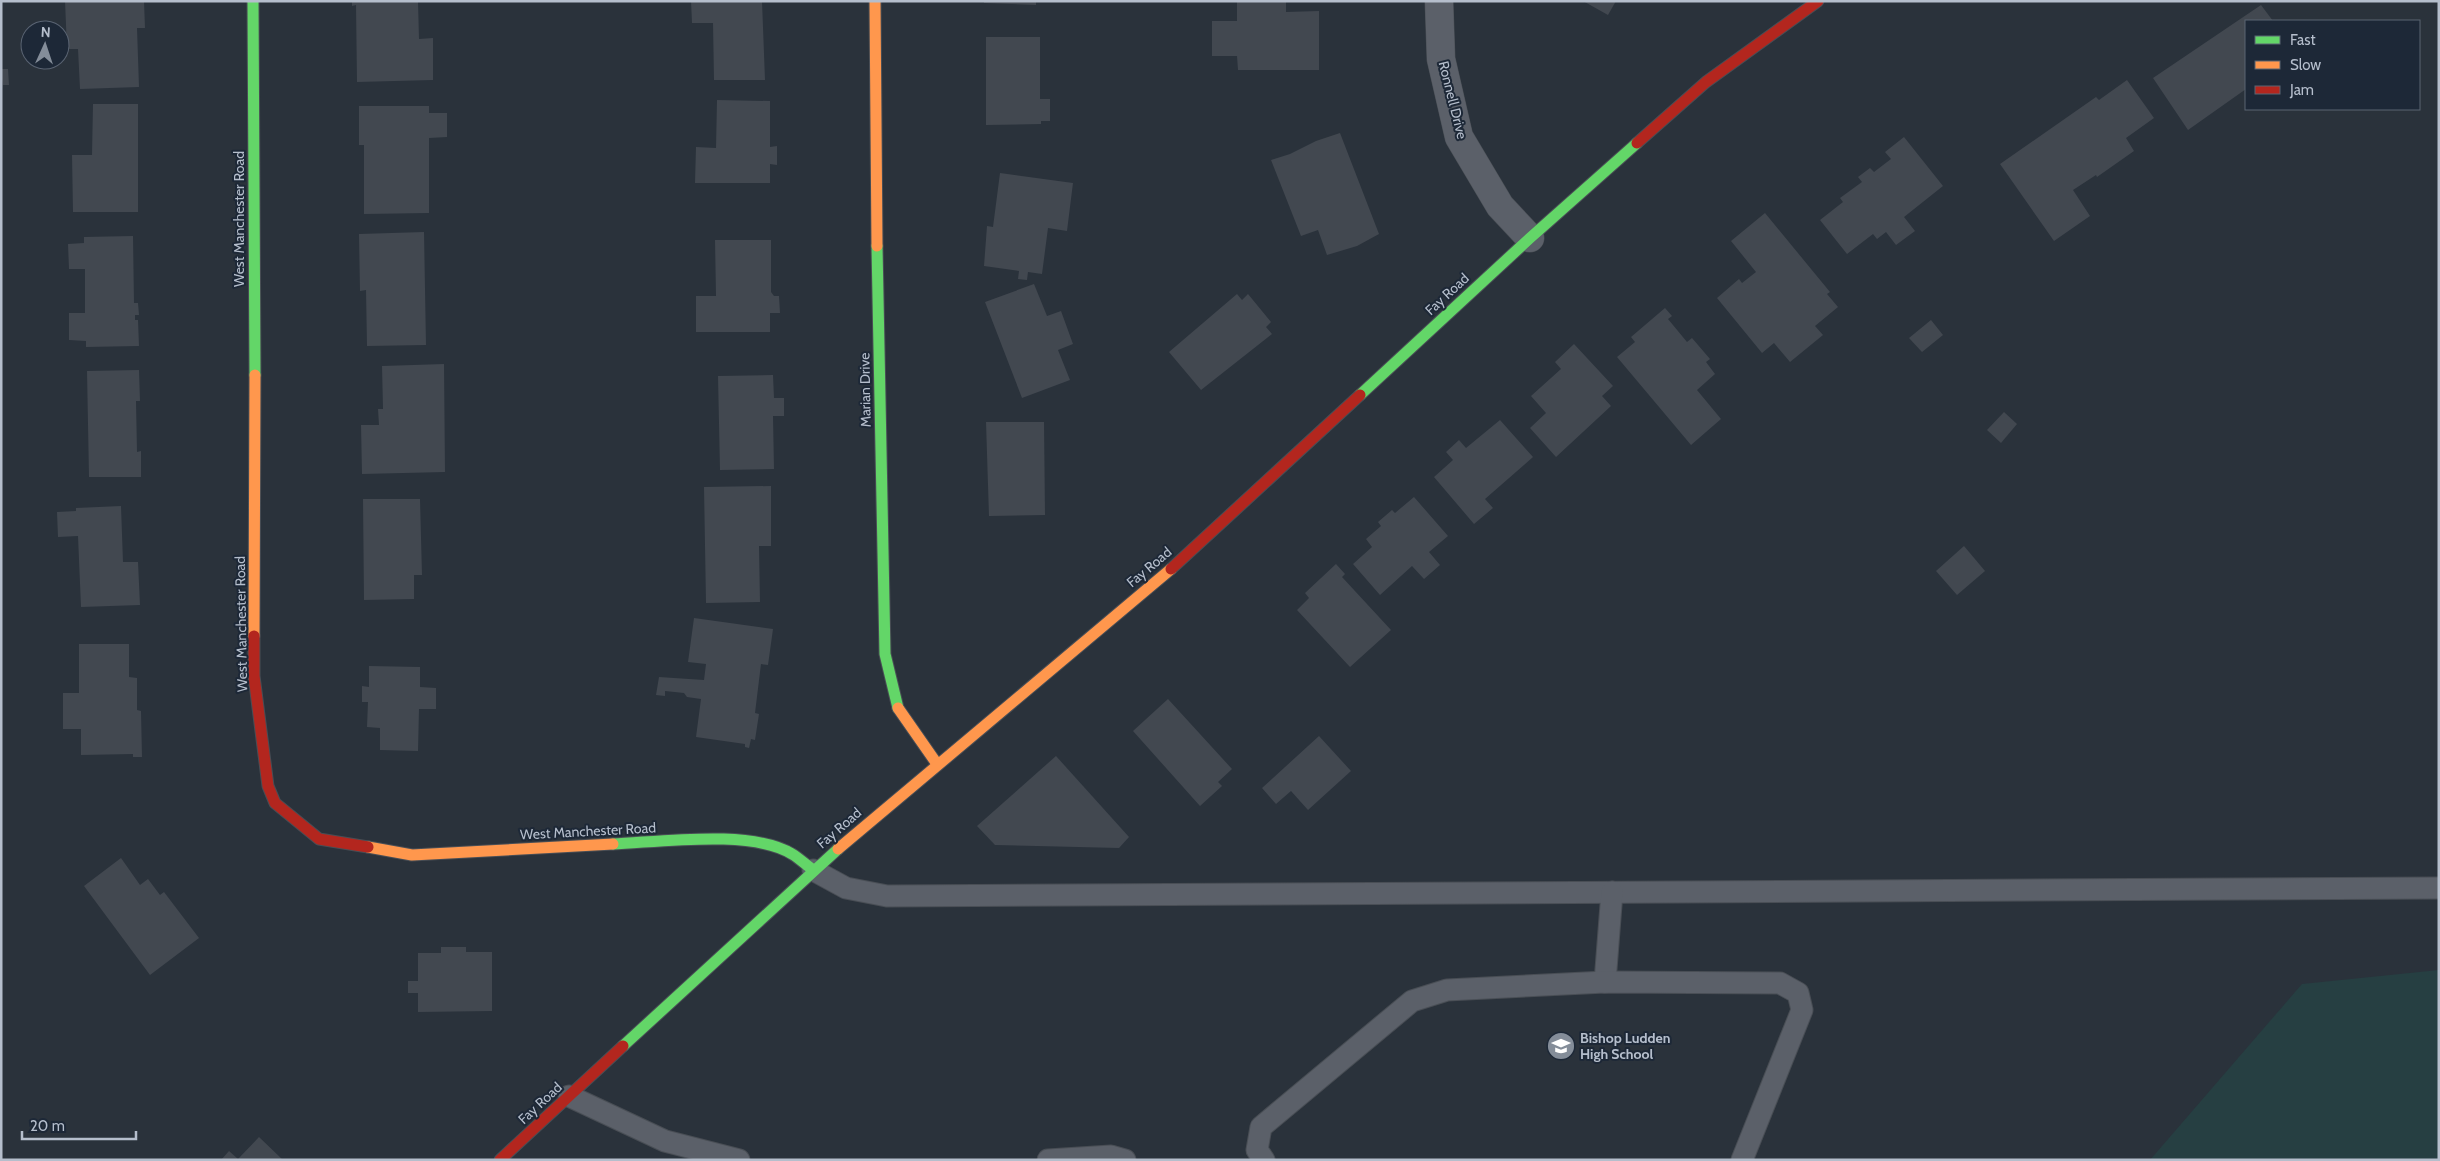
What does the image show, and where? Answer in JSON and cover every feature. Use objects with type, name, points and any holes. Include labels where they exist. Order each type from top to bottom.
[{"type":"street","name":"West Manchester Road","points":[[253,1],[254,676],[268,786],[275,803],[319,839],[412,855],[718,839],[768,844],[791,852],[813,870]]},
{"type":"street","name":"Marian Drive","points":[[875,1],[876,212],[885,654],[899,712],[938,764]]},
{"type":"street","name":"Ronnell Drive","points":[[1439,1],[1441,59],[1459,137],[1500,206],[1530,238]]},
{"type":"street","name":"Fay Road","points":[[500,1160],[813,870],[1189,554],[1530,238],[1706,82],[1818,1]]},
{"type":"lane","points":[[813,870],[846,888],[888,896],[2439,888]]},
{"type":"lane","points":[[1605,982],[1612,892]]},
{"type":"lane","points":[[1264,1160],[1257,1150],[1261,1127],[1412,1000],[1447,990],[1605,982],[1780,983],[1798,993],[1802,1010],[1742,1160]]},
{"type":"lane","points":[[569,1096],[664,1141],[739,1160]]},
{"type":"lane","points":[[1048,1160],[1111,1156],[1125,1160]]},
{"type":"green space","points":[[2439,970],[2439,1160],[2150,1160],[2302,984]]},
{"type":"building","points":[[65,1],[144,1],[145,28],[137,28],[139,87],[80,89],[78,49],[70,49],[70,20],[66,20]]},
{"type":"building","points":[[352,1],[418,1],[419,39],[433,38],[433,80],[357,82],[356,5],[352,6]]},
{"type":"building","points":[[691,1],[762,1],[765,80],[714,80],[713,23],[692,23]]},
{"type":"building","points":[[984,1],[1036,1],[1036,5],[984,3]]},
{"type":"building","points":[[1237,1],[1286,1],[1286,12],[1319,11],[1319,70],[1238,70],[1237,56],[1212,56],[1212,21],[1237,21]]},
{"type":"building","points":[[1583,1],[1616,1],[1608,15]]},
{"type":"building","points":[[2261,5],[2272,20],[2245,20],[2245,90],[2188,130],[2153,78]]},
{"type":"building","points":[[986,37],[1040,37],[1040,99],[1050,99],[1050,121],[1041,121],[1041,124],[986,125]]},
{"type":"building","points":[[1,69],[8,69],[9,85],[3,85],[3,89]]},
{"type":"building","points":[[2127,80],[2154,118],[2126,138],[2134,151],[2097,177],[2096,175],[2073,190],[2090,216],[2054,241],[2000,164],[2096,97],[2099,100]]},
{"type":"building","points":[[717,100],[770,101],[770,147],[777,146],[777,165],[770,164],[770,183],[695,183],[696,147],[716,148]]},
{"type":"building","points":[[93,104],[138,104],[138,212],[73,212],[72,155],[92,155]]},
{"type":"building","points":[[359,106],[429,106],[429,113],[447,113],[447,137],[429,138],[429,213],[364,214],[364,145],[359,145]]},
{"type":"building","points":[[1340,133],[1379,234],[1357,246],[1327,255],[1318,230],[1301,236],[1271,160]]},
{"type":"building","points":[[1904,137],[1943,186],[1904,217],[1915,231],[1896,245],[1886,232],[1877,239],[1873,234],[1847,254],[1820,220],[1843,202],[1840,198],[1862,182],[1858,177],[1870,168],[1874,172],[1891,159],[1885,152]]},
{"type":"building","points":[[1000,173],[1073,183],[1067,231],[1048,228],[1042,274],[1028,272],[1027,280],[1018,279],[1019,271],[984,266],[987,226],[993,227]]},
{"type":"building","points":[[1765,213],[1830,292],[1827,294],[1838,307],[1815,326],[1823,335],[1790,362],[1774,343],[1762,353],[1717,298],[1739,279],[1742,283],[1756,272],[1731,241]]},
{"type":"building","points":[[424,232],[426,345],[367,346],[366,290],[360,291],[359,234]]},
{"type":"building","points":[[133,236],[134,303],[138,303],[139,315],[135,315],[135,320],[138,320],[139,346],[86,347],[86,341],[69,340],[69,313],[85,313],[85,269],[69,269],[68,244],[84,243],[84,237]]},
{"type":"building","points":[[715,240],[771,240],[771,292],[774,296],[779,296],[780,313],[770,313],[770,332],[696,332],[696,296],[716,296]]},
{"type":"building","points":[[1034,284],[1047,316],[1061,311],[1073,344],[1058,350],[1070,380],[1022,398],[985,302]]},
{"type":"building","points":[[1237,294],[1242,300],[1248,294],[1271,322],[1266,327],[1272,334],[1201,390],[1169,352]]},
{"type":"building","points":[[1665,308],[1672,316],[1668,319],[1687,342],[1692,338],[1710,359],[1706,362],[1715,374],[1697,390],[1721,419],[1691,445],[1617,357],[1635,342],[1631,337]]},
{"type":"building","points":[[1931,320],[1943,335],[1922,352],[1909,338]]},
{"type":"building","points":[[1574,344],[1613,386],[1602,396],[1611,406],[1556,457],[1530,428],[1546,413],[1531,396],[1561,369],[1555,362]]},
{"type":"building","points":[[444,364],[445,472],[362,474],[361,425],[379,425],[378,409],[383,409],[382,366]]},
{"type":"building","points":[[139,370],[140,401],[136,401],[137,452],[141,451],[141,477],[89,477],[87,371]]},
{"type":"building","points":[[773,375],[774,398],[784,398],[784,416],[773,416],[774,469],[720,470],[718,376]]},
{"type":"building","points":[[2004,412],[2017,424],[2001,443],[1987,430]]},
{"type":"building","points":[[1500,420],[1533,457],[1485,499],[1493,508],[1474,524],[1434,477],[1453,460],[1446,452],[1459,440],[1466,448]]},
{"type":"building","points":[[986,422],[1044,422],[1045,515],[989,516]]},
{"type":"building","points":[[771,486],[771,546],[759,546],[760,602],[706,603],[704,487]]},
{"type":"building","points":[[1414,497],[1448,536],[1429,552],[1440,565],[1424,579],[1412,566],[1380,595],[1353,564],[1372,547],[1366,539],[1381,526],[1378,522],[1392,510],[1395,513]]},
{"type":"building","points":[[363,499],[420,499],[422,575],[414,575],[414,599],[364,600]]},
{"type":"building","points":[[121,506],[123,562],[138,562],[140,605],[81,607],[78,536],[58,537],[57,512],[76,511],[76,508]]},
{"type":"building","points":[[1964,546],[1985,571],[1957,595],[1936,571]]},
{"type":"building","points":[[1336,564],[1345,574],[1342,577],[1391,630],[1350,667],[1297,610],[1309,598],[1305,593]]},
{"type":"building","points":[[694,618],[773,629],[768,665],[761,664],[755,713],[759,714],[755,740],[751,739],[749,748],[745,747],[745,744],[696,737],[701,699],[687,697],[684,693],[665,691],[665,696],[656,695],[659,677],[704,680],[706,664],[688,662]]},
{"type":"building","points":[[79,644],[129,644],[129,677],[137,678],[137,710],[141,711],[142,757],[133,757],[133,754],[81,755],[81,729],[63,729],[63,693],[79,693]]},
{"type":"building","points":[[369,666],[420,667],[420,687],[436,688],[436,709],[419,709],[418,751],[380,750],[380,728],[367,727],[368,702],[362,702],[362,686],[369,687]]},
{"type":"building","points":[[1168,699],[1232,769],[1218,782],[1222,786],[1200,806],[1133,731]]},
{"type":"building","points":[[1319,736],[1351,771],[1308,810],[1291,791],[1276,804],[1262,788]]},
{"type":"building","points":[[1056,756],[1129,837],[1119,848],[995,845],[977,826]]},
{"type":"building","points":[[121,858],[140,885],[148,879],[160,895],[164,892],[199,938],[150,975],[84,886]]},
{"type":"building","points":[[441,947],[466,947],[466,952],[492,952],[492,1011],[418,1012],[418,993],[408,993],[408,981],[418,981],[418,953],[441,953]]},
{"type":"building","points":[[259,1137],[283,1160],[221,1160],[229,1151],[238,1159]]},
{"type":"traffic: fast","points":[[253,1],[255,375]]},
{"type":"traffic: fast","points":[[1360,395],[1530,238],[1637,143]]},
{"type":"traffic: fast","points":[[877,246],[885,654],[898,708]]},
{"type":"traffic: fast","points":[[613,844],[705,839],[730,839],[754,842],[775,846],[792,854],[813,870]]},
{"type":"traffic: fast","points":[[623,1046],[838,849]]},
{"type":"traffic: slow","points":[[875,1],[877,246]]},
{"type":"traffic: slow","points":[[254,636],[255,375]]},
{"type":"traffic: slow","points":[[838,849],[1171,569]]},
{"type":"traffic: slow","points":[[898,708],[937,764]]},
{"type":"traffic: slow","points":[[368,847],[412,855],[613,844]]},
{"type":"traffic: jam","points":[[1637,143],[1706,82],[1818,1]]},
{"type":"traffic: jam","points":[[1171,569],[1360,395]]},
{"type":"traffic: jam","points":[[254,636],[254,676],[268,786],[275,803],[319,839],[368,847]]},
{"type":"traffic: jam","points":[[500,1160],[623,1046]]},
{"type":"place","name":"Bishop Ludden High School","points":[[1561,1046]]}]
